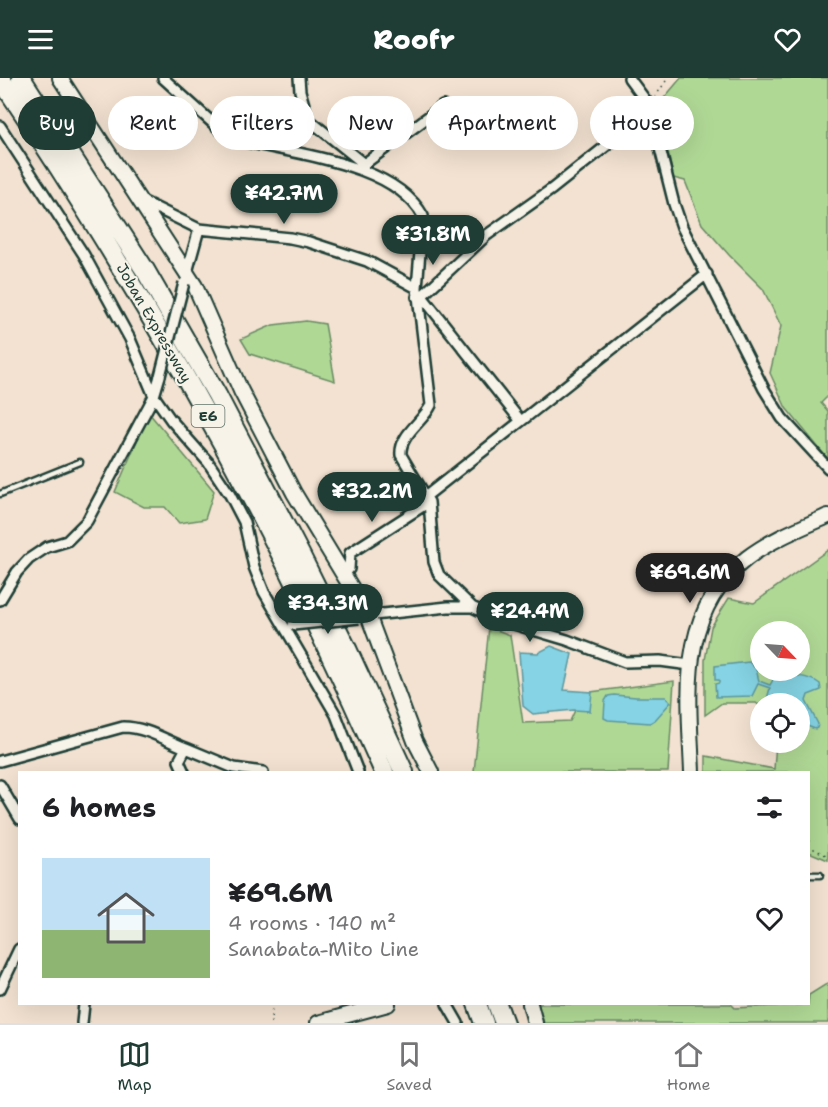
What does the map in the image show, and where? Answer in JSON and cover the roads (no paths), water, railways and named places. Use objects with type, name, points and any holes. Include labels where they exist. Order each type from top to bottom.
[{"type":"highway","name":"Joban Expressway","points":[[0,78],[58,165],[127,276],[201,403],[286,566],[384,771]]},
{"type":"highway","name":"Joban Expressway","points":[[21,78],[146,270],[217,395],[307,567],[404,771]]},
{"type":"highway","points":[[477,1005],[484,1023]]},
{"type":"highway","points":[[497,1005],[504,1023]]},
{"type":"street","points":[[60,78],[185,278],[195,286],[241,391],[294,493],[343,574],[364,616],[415,741],[430,771]]},
{"type":"street","points":[[163,78],[226,135],[234,139],[363,168]]},
{"type":"street","points":[[299,78],[300,91],[308,119],[363,168],[397,188],[419,209],[423,216],[417,292],[431,405],[400,447],[401,454],[427,499],[434,562],[437,569],[447,584],[471,607],[500,620],[567,640],[626,662],[660,661],[690,665]]},
{"type":"street","points":[[629,78],[641,96]]},
{"type":"street","points":[[363,168],[426,119]]},
{"type":"street","points":[[0,126],[84,255],[130,339],[154,396],[171,420],[208,462],[230,495],[244,522],[254,567],[264,591],[289,627],[336,715],[358,771]]},
{"type":"street","points":[[417,292],[425,293],[487,235],[552,189],[599,150]]},
{"type":"street","points":[[661,150],[682,227],[751,364],[782,418],[828,468]]},
{"type":"street","points":[[137,198],[198,229],[290,238],[367,261],[417,292],[425,300],[520,420]]},
{"type":"street","points":[[0,600],[16,572],[29,558],[47,547],[67,541],[87,521],[154,396],[198,229]]},
{"type":"street","points":[[343,574],[349,569],[350,554],[427,499],[520,420],[706,274]]},
{"type":"street","points":[[692,771],[690,665],[695,634],[705,609],[715,592],[732,572],[761,548],[828,516]]},
{"type":"street","points":[[289,627],[364,616],[471,607]]},
{"type":"street","points":[[0,761],[123,727],[133,727],[234,768],[256,771]]},
{"type":"street","points":[[184,771],[179,761],[186,748]]},
{"type":"street","points":[[0,785],[18,816]]},
{"type":"street","points":[[0,988],[18,951]]},
{"type":"street","points":[[82,1023],[84,1005]]},
{"type":"street","points":[[318,1023],[384,1005]]},
{"type":"street","points":[[448,1005],[458,1023]]},
{"type":"street","points":[[530,1005],[535,1023]]},
{"type":"lane","points":[[0,494],[80,462]]},
{"type":"lane","points":[[810,875],[820,875]]},
{"type":"water","points":[[551,646],[572,654],[564,690],[592,692],[590,711],[574,710],[533,714],[523,706],[519,652],[538,653]]},
{"type":"water","points":[[749,662],[750,681],[770,685],[772,681],[810,681],[810,679],[820,684],[821,690],[810,694],[769,693],[770,688],[758,684],[750,696],[716,697],[715,684],[719,683],[719,680],[715,680],[715,666]]},
{"type":"water","points":[[608,696],[666,697],[671,702],[650,723],[608,720],[604,718],[605,701]]},
{"type":"water","points":[[810,709],[818,724],[815,729],[810,727]]}]
